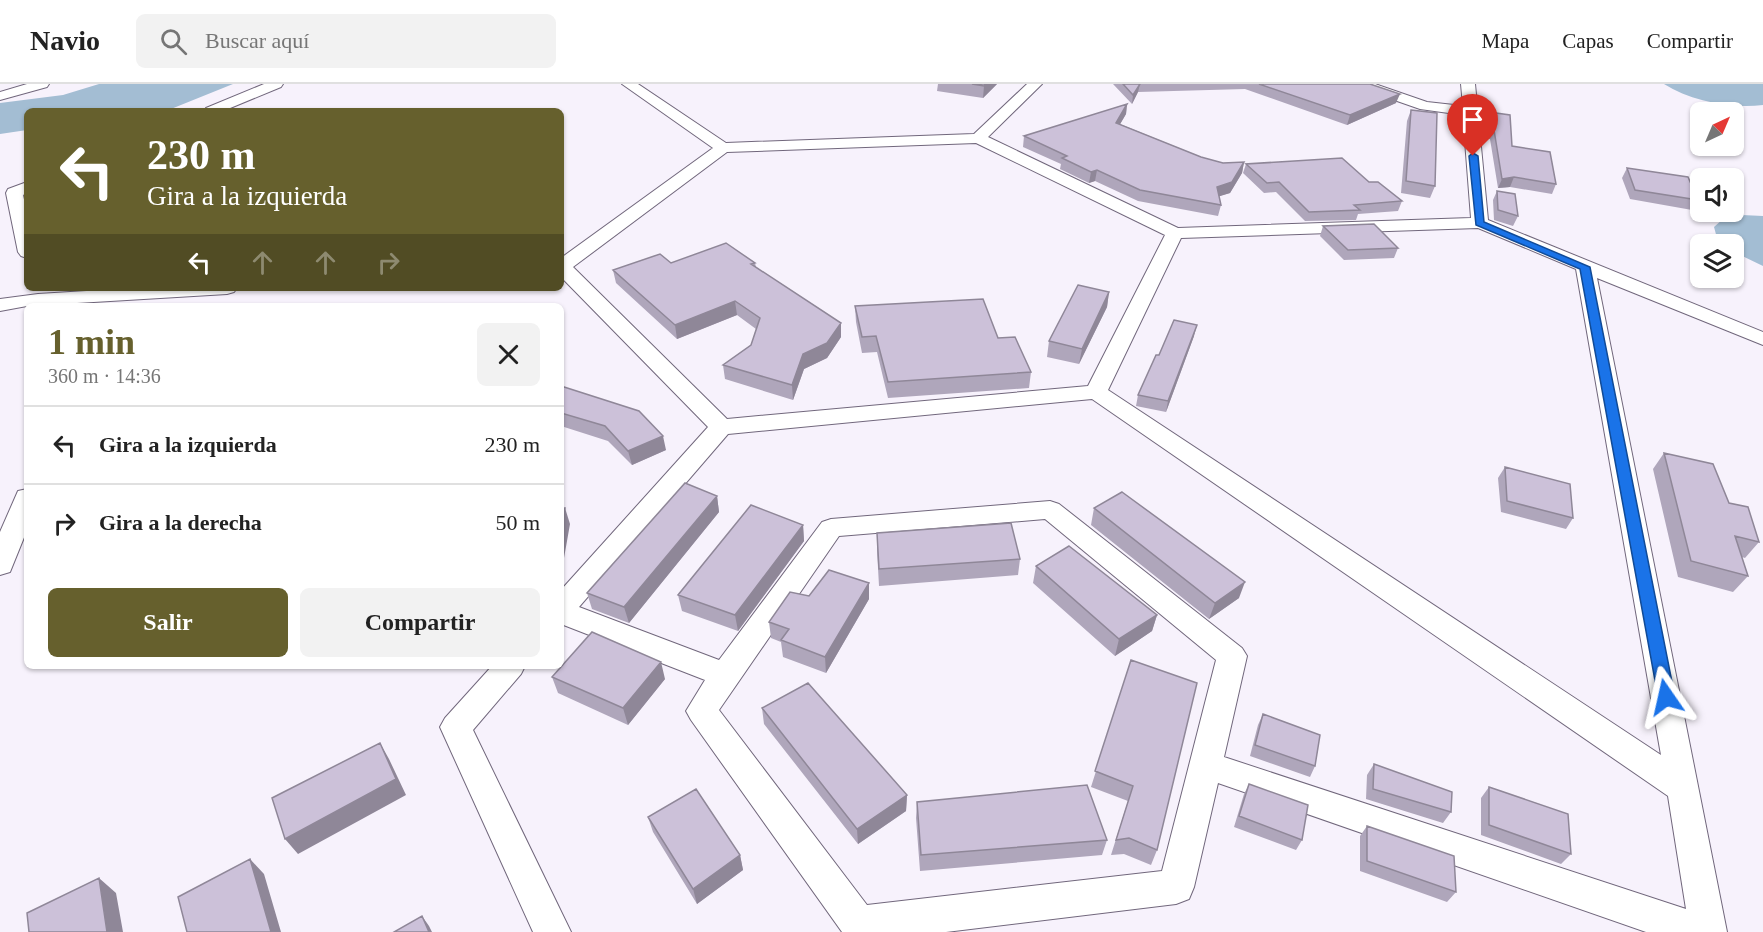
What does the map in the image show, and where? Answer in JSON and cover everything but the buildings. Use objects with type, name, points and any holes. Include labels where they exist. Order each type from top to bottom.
[{"type":"street","points":[[0,96],[42,84]]},
{"type":"street","points":[[218,108],[276,84]]},
{"type":"street","points":[[629,84],[723,148]]},
{"type":"street","points":[[978,138],[1035,84]]},
{"type":"street","points":[[1362,84],[1425,106],[1469,111]]},
{"type":"street","points":[[1468,84],[1480,223]]},
{"type":"street","points":[[564,266],[723,148],[978,138],[1175,233],[1480,223],[1763,339]]},
{"type":"street","points":[[24,188],[14,193],[24,238]]},
{"type":"street","points":[[1096,392],[1175,233]]},
{"type":"street","points":[[1585,267],[1708,932]]},
{"type":"street","points":[[564,269],[721,428]]},
{"type":"street","points":[[0,305],[37,298],[170,291]]},
{"type":"street","points":[[564,607],[721,428],[1096,392],[1683,788]]},
{"type":"street","points":[[0,565],[24,505]]},
{"type":"street","points":[[1050,510],[1232,656],[1206,765],[1176,886],[859,924],[702,711],[725,675],[831,528],[1050,510]]},
{"type":"street","points":[[564,611],[725,675]]},
{"type":"street","points":[[507,669],[456,727],[552,932]]},
{"type":"street","points":[[1206,765],[1700,932]]},
{"type":"water","points":[[99,84],[233,84],[173,108],[24,108],[24,130],[0,134],[0,103],[63,95]]},
{"type":"water","points":[[1664,84],[1763,84],[1763,105],[1744,106],[1744,102],[1712,102]]},
{"type":"water","points":[[1744,215],[1763,216],[1763,266],[1744,257],[1744,234],[1716,234],[1714,227],[1720,222],[1744,222]]},
{"type":"route","points":[[1473,156],[1480,223],[1585,267],[1666,697]]}]
